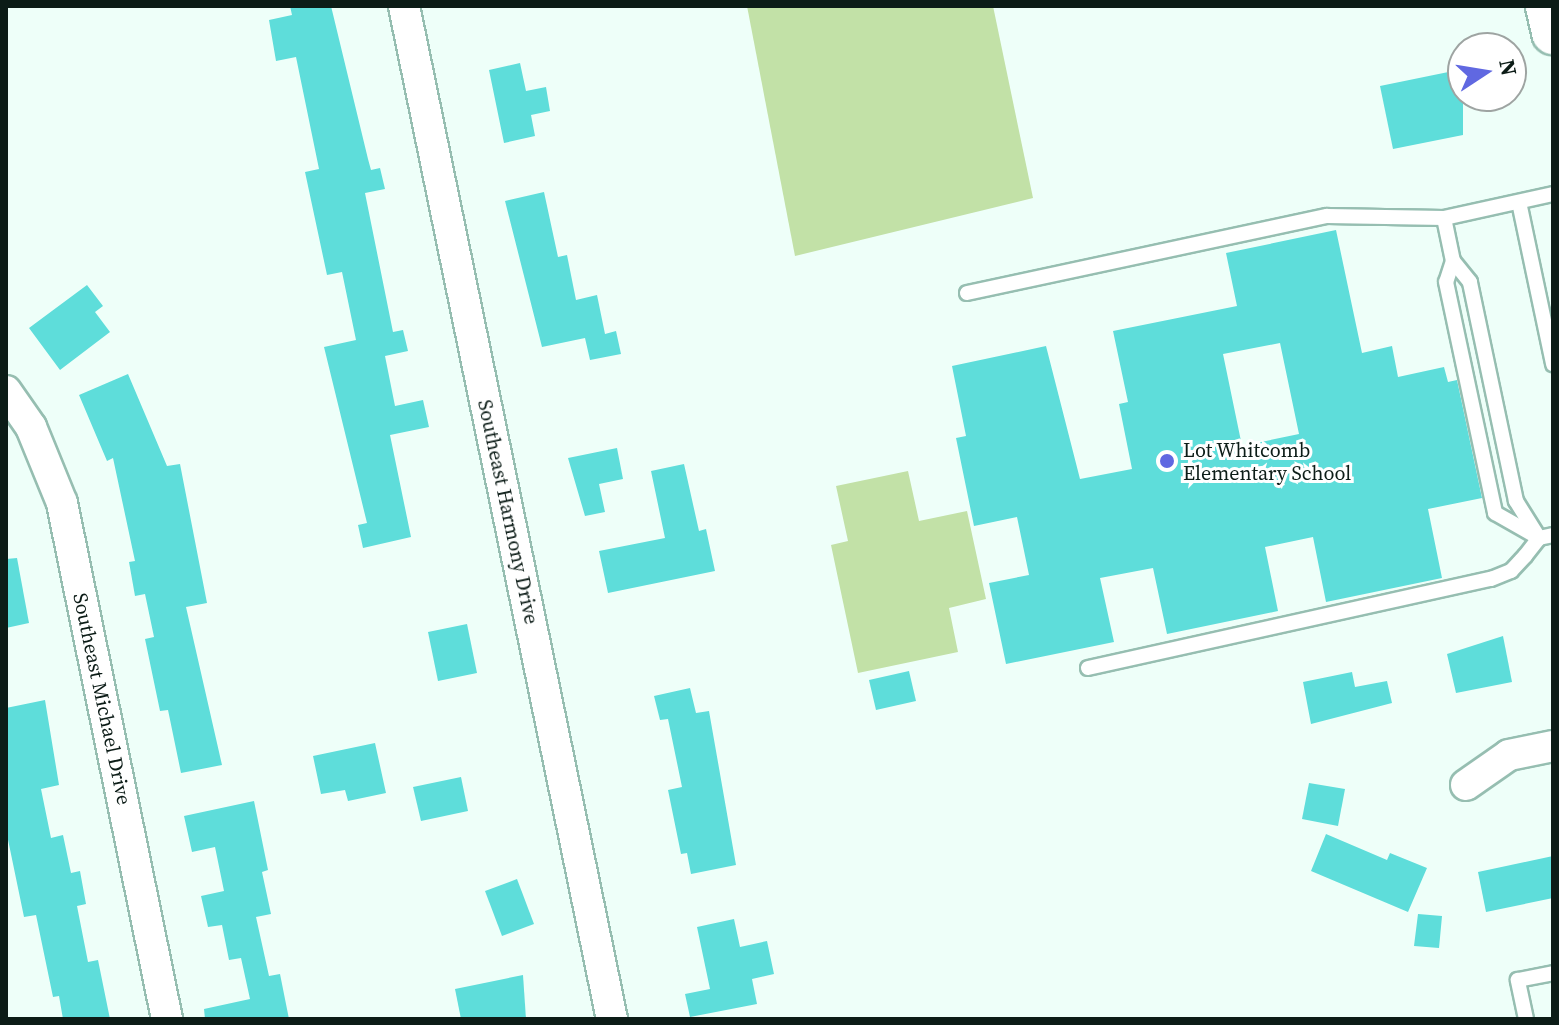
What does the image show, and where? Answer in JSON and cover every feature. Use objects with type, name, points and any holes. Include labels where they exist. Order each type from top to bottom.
[{"type":"street","name":"Southeast Harmony Drive","points":[[404,6],[612,1019]]},
{"type":"street","points":[[1547,6],[1553,33]]},
{"type":"street","name":"Southeast Michael Drive","points":[[6,391],[31,427],[62,503],[167,1019]]},
{"type":"street","points":[[1466,785],[1509,755],[1553,746]]},
{"type":"lane","points":[[967,293],[1327,216],[1444,218],[1553,194]]},
{"type":"lane","points":[[1519,202],[1553,364]]},
{"type":"lane","points":[[1444,218],[1453,261],[1470,282],[1516,501],[1546,537]]},
{"type":"lane","points":[[1453,261],[1446,282],[1495,513],[1546,537]]},
{"type":"lane","points":[[1088,668],[1491,579],[1511,571],[1546,537]]},
{"type":"lane","points":[[1526,1019],[1518,980],[1553,973]]},
{"type":"green space","points":[[747,6],[993,6],[1033,198],[795,256]]},
{"type":"green space","points":[[908,471],[919,521],[967,511],[986,599],[949,608],[958,652],[858,673],[831,545],[848,541],[836,486]]},
{"type":"building","points":[[290,6],[331,6],[371,170],[380,168],[385,189],[365,193],[393,332],[403,330],[408,351],[385,356],[395,406],[423,400],[429,427],[390,435],[411,537],[363,548],[358,525],[367,523],[324,347],[356,340],[342,272],[327,275],[305,172],[319,169],[296,57],[276,61],[269,20],[292,15]]},
{"type":"building","points":[[520,63],[526,91],[546,87],[550,111],[531,115],[535,136],[504,143],[489,70]]},
{"type":"building","points":[[1447,72],[1447,112],[1463,112],[1463,135],[1393,149],[1380,86]]},
{"type":"building","points":[[544,192],[558,257],[567,255],[576,300],[597,295],[605,334],[616,331],[621,354],[590,360],[585,338],[542,347],[505,201]]},
{"type":"building","points":[[1336,230],[1362,353],[1392,346],[1398,377],[1444,367],[1448,382],[1457,380],[1482,498],[1428,509],[1442,578],[1326,602],[1313,537],[1265,547],[1278,611],[1167,634],[1153,568],[1100,578],[1114,642],[1006,664],[989,583],[1029,575],[1017,517],[974,526],[956,438],[966,436],[952,366],[1046,346],[1080,479],[1132,469],[1119,404],[1128,402],[1113,331],[1237,306],[1226,253]],"holes":[[[1280,343],[1299,434],[1242,446],[1223,354]]]},
{"type":"building","points":[[87,285],[103,306],[95,312],[110,332],[60,370],[29,328]]},
{"type":"building","points":[[128,374],[167,466],[180,464],[207,603],[186,607],[222,765],[181,773],[168,710],[160,711],[145,639],[154,637],[145,594],[135,596],[129,562],[135,561],[113,458],[107,461],[79,395]]},
{"type":"building","points":[[617,448],[623,479],[599,484],[605,512],[585,516],[568,458]]},
{"type":"building","points":[[684,464],[699,531],[706,529],[715,571],[608,593],[599,551],[665,538],[651,471]]},
{"type":"building","points":[[17,558],[29,623],[6,628],[6,559]]},
{"type":"building","points":[[467,624],[477,673],[438,681],[428,632]]},
{"type":"building","points":[[1503,636],[1512,682],[1456,693],[1447,654]]},
{"type":"building","points":[[909,671],[916,701],[876,710],[869,680]]},
{"type":"building","points":[[1352,672],[1355,687],[1387,681],[1392,703],[1311,724],[1303,682]]},
{"type":"building","points":[[690,688],[696,713],[709,711],[736,865],[691,874],[687,853],[681,854],[668,790],[682,787],[668,719],[660,720],[654,696]]},
{"type":"building","points":[[45,700],[59,785],[41,789],[51,838],[63,835],[71,873],[80,871],[86,904],[77,906],[88,962],[98,960],[110,1019],[63,1019],[59,996],[53,997],[36,915],[24,917],[6,830],[6,708]]},
{"type":"building","points":[[375,743],[386,793],[348,801],[345,790],[321,794],[313,756]]},
{"type":"building","points":[[461,777],[468,811],[421,821],[413,787]]},
{"type":"building","points":[[1309,783],[1345,789],[1338,826],[1302,819]]},
{"type":"building","points":[[254,801],[268,870],[262,872],[271,914],[256,917],[269,976],[280,974],[289,1019],[205,1019],[204,1009],[250,999],[241,958],[229,960],[222,925],[208,927],[201,896],[224,891],[215,847],[192,852],[184,816]]},
{"type":"building","points":[[1326,834],[1387,860],[1390,853],[1427,868],[1408,912],[1311,871]]},
{"type":"building","points":[[1553,856],[1553,898],[1486,912],[1478,872]]},
{"type":"building","points":[[517,879],[534,924],[502,936],[485,891]]},
{"type":"building","points":[[1418,914],[1442,916],[1439,948],[1414,946]]},
{"type":"building","points":[[734,919],[740,947],[767,941],[774,974],[752,979],[757,1004],[690,1017],[685,994],[710,989],[697,927]]},
{"type":"building","points":[[523,975],[526,1019],[461,1019],[455,989]]},
{"type":"place","name":"Lot Whitcomb Elementary School","points":[[1167,461]]}]
